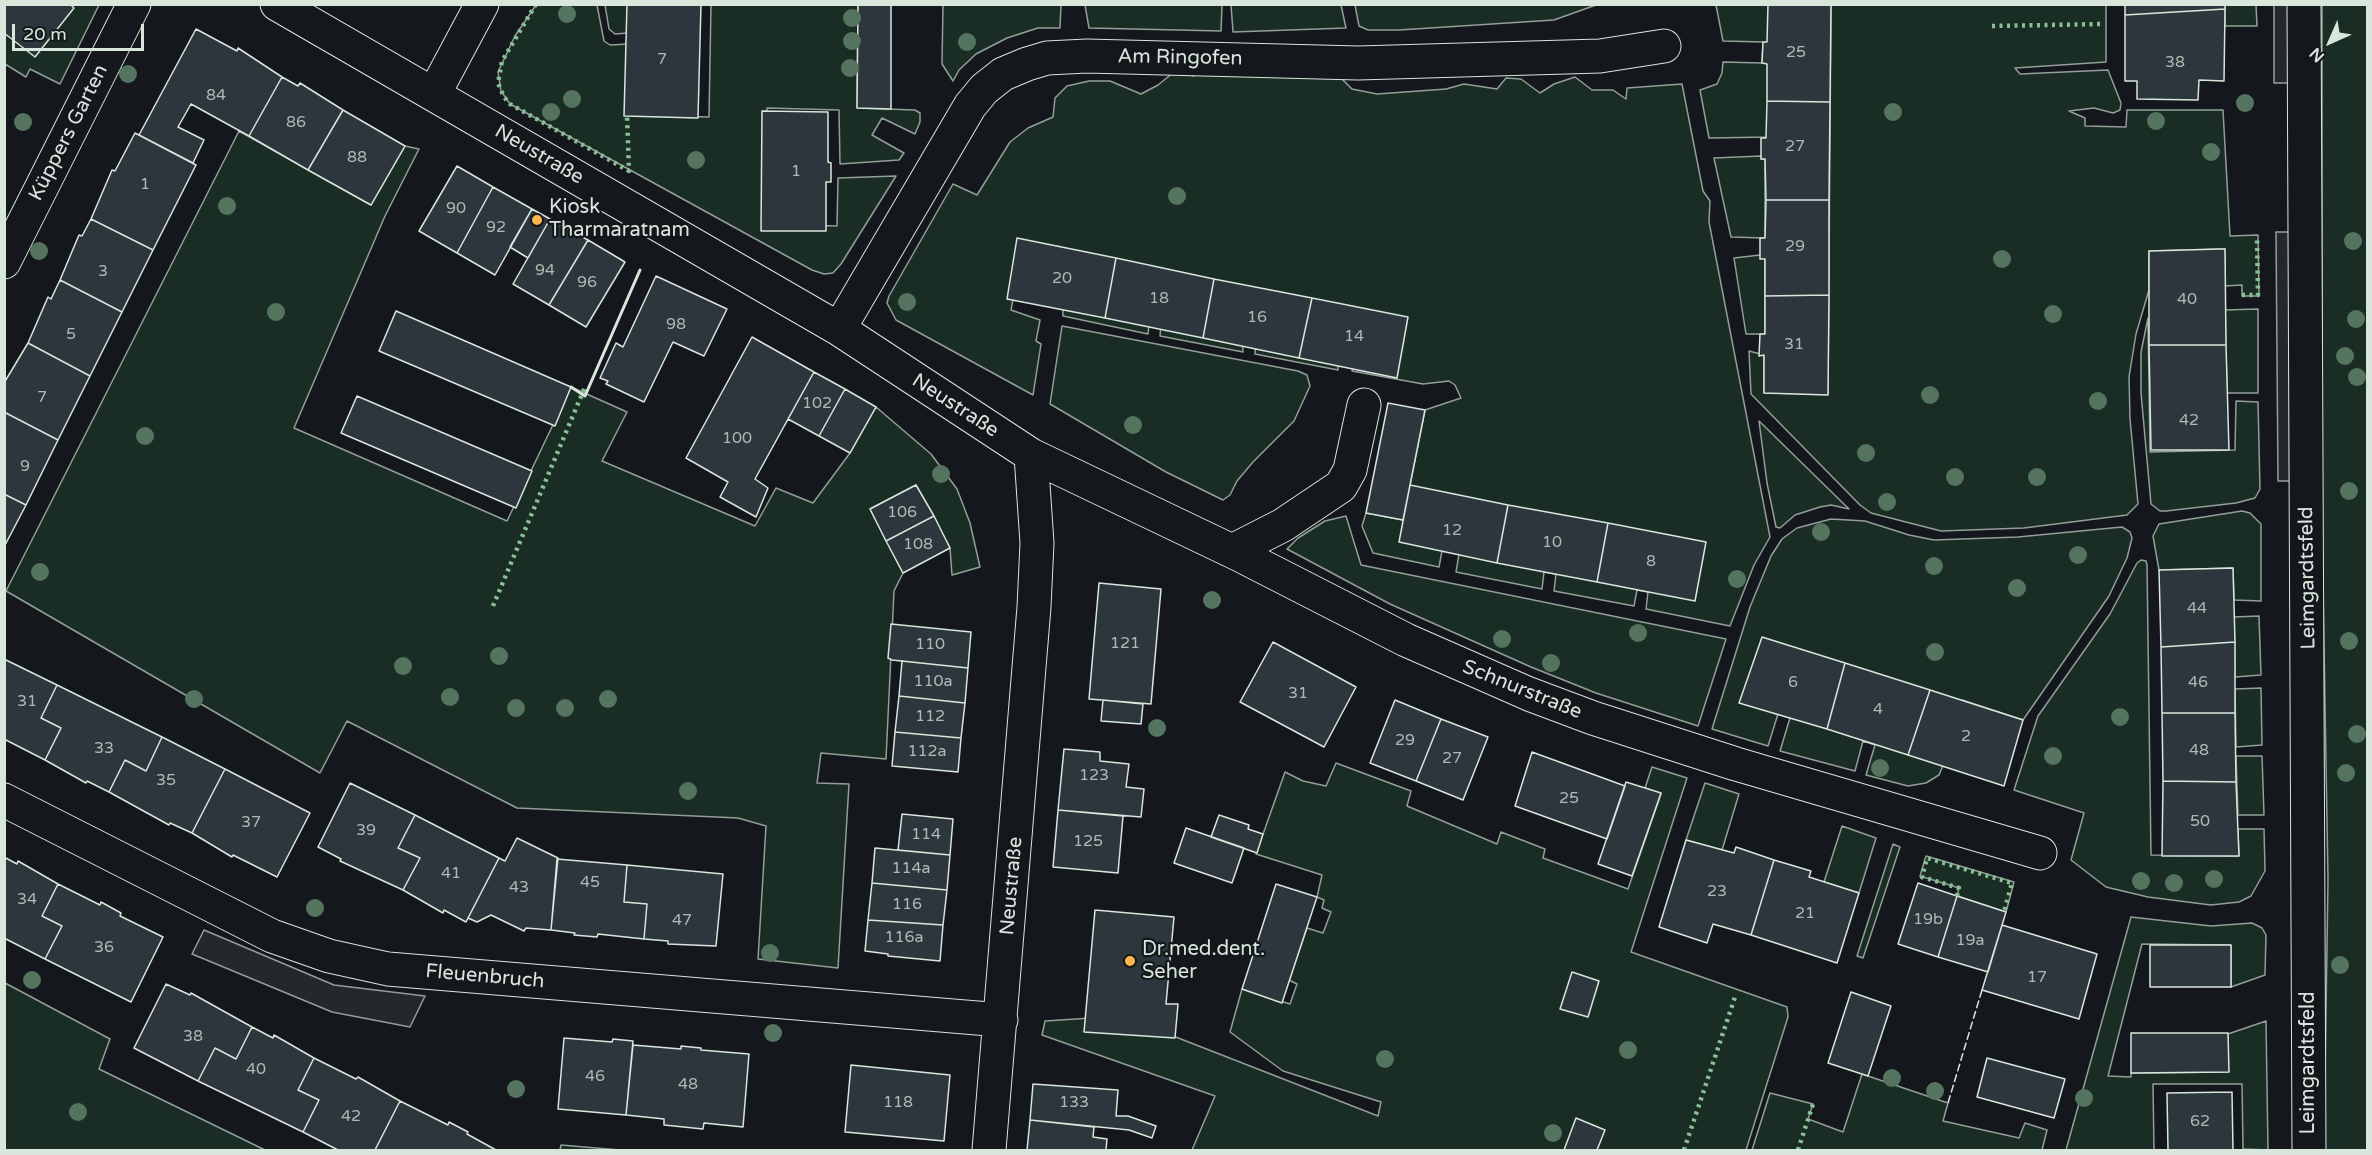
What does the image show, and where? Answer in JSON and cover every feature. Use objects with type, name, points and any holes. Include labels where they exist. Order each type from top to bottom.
[{"type":"street","name":"Küppers Garten","points":[[4,262],[134,4]]},
{"type":"street","name":"Neustraße","points":[[278,4],[839,329],[1031,455],[1037,543],[1034,608],[989,1150]]},
{"type":"street","points":[[434,94],[482,4]]},
{"type":"street","name":"Leimgardtsfeld","points":[[2304,4],[2309,1150]]},
{"type":"street","name":"Am Ringofen","points":[[839,329],[970,106],[984,88],[1003,74],[1027,64],[1047,58],[1087,56],[1358,63],[1600,56],[1664,46]]},
{"type":"street","points":[[1232,550],[1284,525],[1341,486],[1350,470],[1364,405]]},
{"type":"street","name":"Schnurstraße","points":[[1031,455],[1232,550],[1406,640],[1529,694],[1736,764],[2040,853]]},
{"type":"street","name":"Fleuenbruch","points":[[4,800],[272,936],[329,956],[388,969],[1001,1020]]},
{"type":"green space","points":[[5,5],[99,5],[60,84],[30,69],[26,77],[5,64]]},
{"type":"green space","points":[[536,5],[597,5],[604,41],[610,45],[628,44],[627,115],[709,117],[711,5],[858,5],[857,108],[915,110],[920,113],[920,122],[915,134],[882,118],[872,135],[904,153],[899,160],[840,164],[839,110],[767,108],[764,224],[837,226],[838,178],[896,176],[841,264],[833,273],[824,274],[812,270],[510,104],[501,91],[498,72],[515,36]]},
{"type":"green space","points":[[605,5],[629,5],[628,33],[615,34],[609,29]]},
{"type":"green space","points":[[943,5],[1061,5],[1060,28],[1038,28],[1007,38],[976,54],[959,70],[953,81],[942,64]]},
{"type":"green space","points":[[1085,5],[1222,5],[1221,31],[1089,28]]},
{"type":"green space","points":[[1231,5],[1341,5],[1346,28],[1233,32]]},
{"type":"green space","points":[[1355,5],[1596,5],[1554,20],[1368,30],[1359,26]]},
{"type":"green space","points":[[1716,5],[1786,5],[1771,137],[1709,138],[1700,90],[1717,84],[1722,73],[1723,62],[1762,63],[1763,42],[1723,41]]},
{"type":"green space","points":[[1831,5],[2106,5],[2106,62],[2015,68],[2020,74],[2108,70],[2121,103],[2120,110],[2113,113],[2094,108],[2069,111],[2085,118],[2085,126],[2126,127],[2127,110],[2223,110],[2230,236],[2258,235],[2259,296],[2242,296],[2242,285],[2225,286],[2225,249],[2149,251],[2149,290],[2136,334],[2129,377],[2130,419],[2138,504],[2127,515],[2024,528],[1941,531],[1871,513],[1860,505],[1751,394],[1749,351],[1764,355],[1764,393],[1828,394]]},
{"type":"green space","points":[[2225,5],[2256,5],[2257,26],[2225,26]]},
{"type":"green space","points":[[2322,5],[2368,5],[2367,1150],[2324,1150],[2328,879],[2322,528]]},
{"type":"green space","points":[[1219,50],[1338,75],[1352,89],[1377,94],[1446,89],[1464,84],[1497,89],[1506,78],[1521,79],[1540,93],[1554,84],[1575,77],[1592,90],[1613,90],[1626,99],[1627,88],[1682,84],[1703,191],[1710,201],[1709,222],[1770,537],[1754,565],[1730,626],[1646,609],[1648,592],[1637,590],[1634,606],[1554,591],[1556,574],[1544,572],[1542,589],[1456,572],[1459,554],[1442,551],[1439,567],[1373,553],[1362,526],[1366,513],[1403,520],[1425,410],[1461,398],[1455,385],[1449,381],[1423,384],[1352,371],[1355,358],[1338,355],[1338,370],[1255,354],[1256,339],[1242,336],[1243,352],[1160,336],[1161,324],[1151,304],[1148,334],[1063,316],[1062,282],[1018,272],[1011,310],[1040,320],[1036,341],[1041,344],[1033,395],[896,320],[887,303],[889,296],[953,184],[977,195],[1010,142],[1028,128],[1053,117],[1055,98],[1067,86],[1089,81],[1110,81],[1141,94],[1158,85],[1174,72],[1194,76]]},
{"type":"green space","points":[[239,131],[371,205],[405,146],[419,149],[385,216],[294,428],[507,521],[571,387],[627,412],[602,461],[755,526],[776,488],[813,503],[850,453],[876,407],[931,454],[957,489],[970,523],[980,567],[952,575],[950,548],[916,485],[870,509],[903,573],[894,591],[886,759],[821,753],[817,783],[849,784],[838,968],[758,959],[766,826],[738,818],[517,808],[347,721],[320,773],[6,591]]},
{"type":"green space","points":[[1761,156],[1761,159],[1765,159],[1765,238],[1731,237],[1714,158]]},
{"type":"green space","points":[[1760,255],[1765,259],[1765,334],[1746,334],[1734,258]]},
{"type":"green space","points":[[2258,309],[2258,393],[2227,393],[2225,310]]},
{"type":"green space","points":[[2148,318],[2150,452],[2235,450],[2236,401],[2258,402],[2260,489],[2255,498],[2236,503],[2166,511],[2160,511],[2151,504],[2141,393],[2141,352]]},
{"type":"green space","points":[[1062,326],[1298,371],[1307,375],[1310,386],[1294,421],[1253,462],[1237,481],[1230,495],[1223,500],[1166,472],[1050,404]]},
{"type":"green space","points":[[1759,421],[1849,509],[1831,505],[1820,507],[1795,515],[1780,528],[1776,527],[1767,483]]},
{"type":"green space","points":[[2242,511],[2250,513],[2261,524],[2261,601],[2234,600],[2233,568],[2159,570],[2153,536],[2159,524]]},
{"type":"green space","points":[[1346,516],[1361,565],[1726,639],[1698,726],[1596,693],[1531,667],[1390,604],[1287,549],[1298,538],[1325,521]]},
{"type":"green space","points":[[1831,519],[1865,521],[1909,535],[1934,540],[2018,537],[2122,527],[2130,532],[2132,538],[2127,558],[2109,596],[2023,720],[1962,700],[1951,747],[1939,775],[1926,783],[1908,786],[1866,775],[1875,745],[1863,741],[1855,771],[1780,751],[1790,718],[1778,714],[1768,746],[1712,729],[1750,607],[1771,556],[1782,539],[1797,528]]},
{"type":"green space","points":[[2141,560],[2146,561],[2147,565],[2151,855],[2239,856],[2238,829],[2264,829],[2265,871],[2251,896],[2239,902],[2211,905],[2148,897],[2106,887],[2071,860],[2084,813],[2014,790],[2038,716],[2110,614],[2137,563]]},
{"type":"green space","points":[[2259,616],[2261,675],[2235,677],[2234,617]]},
{"type":"green space","points":[[2261,688],[2262,745],[2236,747],[2235,689]]},
{"type":"green space","points":[[2236,756],[2262,756],[2264,815],[2238,815]]},
{"type":"green space","points":[[1336,763],[1411,791],[1407,806],[1497,844],[1501,832],[1545,849],[1543,858],[1628,889],[1661,794],[1645,788],[1652,767],[1687,778],[1631,952],[1787,1007],[1788,1017],[1746,1150],[1192,1150],[1215,1096],[1042,1035],[1045,1021],[1122,1016],[1378,1116],[1381,1102],[1283,1071],[1230,1032],[1242,989],[1290,1004],[1297,984],[1289,980],[1307,928],[1323,933],[1331,912],[1322,908],[1324,900],[1317,897],[1322,875],[1256,854],[1285,772],[1303,781],[1326,786]]},
{"type":"green space","points":[[1705,783],[1739,794],[1722,850],[1686,840]]},
{"type":"green space","points":[[1842,826],[1876,838],[1859,893],[1824,882]]},
{"type":"green space","points":[[1893,844],[1900,847],[1863,958],[1857,956]]},
{"type":"green space","points":[[1926,856],[2014,882],[2006,912],[1957,896],[1959,888],[1920,876]]},
{"type":"green space","points":[[2131,917],[2211,926],[2252,923],[2262,928],[2266,935],[2265,975],[2231,987],[2231,945],[2142,944],[2108,1076],[2131,1077],[2131,1073],[2228,1072],[2228,1034],[2266,1021],[2268,1150],[2243,1149],[2242,1084],[2153,1084],[2154,1150],[2066,1150]]},
{"type":"green space","points":[[5,983],[110,1039],[99,1069],[265,1150],[5,1150]]},
{"type":"green space","points":[[1862,1074],[1948,1103],[1943,1121],[2019,1138],[2025,1123],[2047,1130],[2042,1150],[1752,1150],[1770,1093],[1813,1104],[1808,1119],[1843,1132]]},
{"type":"green space","points":[[561,1145],[620,1150],[560,1150]]},
{"type":"shaded area","points":[[2274,5],[2288,5],[2288,83],[2274,83]]},
{"type":"shaded area","points":[[2276,232],[2289,232],[2290,481],[2278,481]]},
{"type":"shaded area","points":[[204,930],[334,985],[425,996],[410,1027],[332,1012],[192,954]]},
{"type":"building","points":[[4,4],[70,4],[74,8],[35,57],[4,33]]},
{"type":"building","points":[[627,4],[701,4],[698,118],[624,116]]},
{"type":"building","points":[[858,4],[891,4],[891,109],[857,108]]},
{"type":"building","points":[[1768,4],[1831,4],[1830,102],[1767,101],[1767,64],[1762,63],[1763,42],[1767,42]]},
{"type":"building","points":[[2125,4],[2225,4],[2225,9],[2125,15]]},
{"type":"building","points":[[2225,9],[2224,81],[2199,80],[2198,100],[2137,99],[2137,81],[2125,81],[2125,15]]},
{"type":"building","points":[[196,29],[237,51],[238,48],[282,77],[249,136],[191,104],[178,127],[204,140],[193,163],[139,135]]},
{"type":"building","points":[[282,77],[298,86],[300,83],[343,110],[308,170],[249,136]]},
{"type":"building","points":[[1767,101],[1830,102],[1829,200],[1766,200],[1765,159],[1761,159],[1761,138],[1766,138]]},
{"type":"building","points":[[343,110],[405,146],[371,205],[308,170]]},
{"type":"building","points":[[762,111],[828,112],[828,162],[831,163],[831,182],[826,182],[826,231],[761,231]]},
{"type":"building","points":[[135,133],[196,165],[153,250],[91,219],[112,170],[115,171]]},
{"type":"building","points":[[457,166],[493,187],[457,253],[419,231]]},
{"type":"building","points":[[493,187],[532,209],[495,275],[457,253]]},
{"type":"building","points":[[1766,200],[1829,200],[1829,295],[1765,296],[1765,259],[1760,259],[1760,238],[1765,238]]},
{"type":"building","points":[[532,209],[550,219],[528,258],[510,247]]},
{"type":"building","points":[[91,219],[153,250],[122,312],[60,280],[79,235],[82,236]]},
{"type":"building","points":[[550,219],[588,240],[549,305],[513,284]]},
{"type":"building","points":[[1017,238],[1116,258],[1105,318],[1007,299]]},
{"type":"building","points":[[588,240],[625,262],[586,327],[549,305]]},
{"type":"building","points":[[2225,249],[2226,345],[2149,345],[2149,251]]},
{"type":"building","points":[[1116,258],[1214,279],[1203,338],[1105,318]]},
{"type":"building","points":[[656,276],[727,309],[704,356],[673,342],[644,402],[606,384],[608,381],[600,378],[616,343],[623,347]]},
{"type":"building","points":[[1214,279],[1312,298],[1299,358],[1203,338]]},
{"type":"building","points":[[60,280],[122,312],[90,376],[28,343],[48,297],[51,299]]},
{"type":"building","points":[[1829,295],[1828,395],[1764,393],[1764,355],[1759,356],[1760,334],[1765,334],[1765,296]]},
{"type":"building","points":[[1312,298],[1408,317],[1397,378],[1299,358]]},
{"type":"building","points":[[396,311],[571,387],[555,426],[379,351]]},
{"type":"building","points":[[752,337],[814,372],[755,479],[768,488],[756,517],[720,497],[728,482],[686,458]]},
{"type":"building","points":[[28,343],[90,376],[58,440],[4,412],[4,383]]},
{"type":"building","points":[[2149,345],[2226,345],[2229,450],[2151,450]]},
{"type":"building","points":[[814,372],[845,389],[819,436],[788,419]]},
{"type":"building","points":[[845,389],[876,407],[850,453],[819,436]]},
{"type":"building","points":[[357,396],[532,471],[516,508],[341,433]]},
{"type":"building","points":[[1388,403],[1425,410],[1403,520],[1366,513]]},
{"type":"building","points":[[4,412],[58,440],[26,505],[4,494]]},
{"type":"building","points":[[916,485],[934,516],[886,541],[870,509]]},
{"type":"building","points":[[1410,485],[1508,505],[1497,563],[1399,542]]},
{"type":"building","points":[[4,494],[26,505],[4,547]]},
{"type":"building","points":[[1508,505],[1608,523],[1597,582],[1497,563]]},
{"type":"building","points":[[934,516],[950,548],[903,573],[886,541]]},
{"type":"building","points":[[1608,523],[1706,542],[1695,601],[1597,582]]},
{"type":"building","points":[[2233,568],[2235,642],[2161,647],[2159,570]]},
{"type":"building","points":[[1099,583],[1161,589],[1151,704],[1089,699]]},
{"type":"building","points":[[891,624],[971,632],[968,668],[888,658]]},
{"type":"building","points":[[1762,637],[1845,663],[1827,729],[1739,703]]},
{"type":"building","points":[[1273,642],[1356,687],[1324,747],[1240,702]]},
{"type":"building","points":[[2235,642],[2235,713],[2162,713],[2161,647]]},
{"type":"building","points":[[4,659],[57,685],[41,718],[61,728],[45,760],[4,739]]},
{"type":"building","points":[[902,661],[968,668],[965,703],[899,696]]},
{"type":"building","points":[[1845,663],[1930,690],[1908,755],[1827,729]]},
{"type":"building","points":[[57,685],[162,737],[146,771],[125,760],[109,792],[87,781],[86,783],[45,760],[61,728],[41,718]]},
{"type":"building","points":[[1930,690],[2023,720],[2004,786],[1908,755]]},
{"type":"building","points":[[899,696],[965,703],[961,738],[895,732]]},
{"type":"building","points":[[1103,700],[1143,704],[1141,724],[1101,721]]},
{"type":"building","points":[[1395,700],[1441,719],[1416,781],[1370,763]]},
{"type":"building","points":[[2162,713],[2235,713],[2236,782],[2163,781]]},
{"type":"building","points":[[1441,719],[1488,737],[1463,800],[1416,781]]},
{"type":"building","points":[[895,732],[961,738],[958,772],[892,766]]},
{"type":"building","points":[[162,737],[225,769],[192,833],[170,823],[169,825],[109,792],[125,760],[146,771]]},
{"type":"building","points":[[1064,749],[1100,752],[1100,761],[1129,764],[1126,787],[1144,789],[1141,817],[1058,810]]},
{"type":"building","points":[[1532,752],[1625,786],[1607,839],[1515,806]]},
{"type":"building","points":[[225,769],[310,813],[277,877],[233,855],[232,857],[192,833]]},
{"type":"building","points":[[2163,781],[2236,782],[2239,856],[2162,856]]},
{"type":"building","points":[[1626,782],[1661,793],[1632,876],[1598,864]]},
{"type":"building","points":[[350,783],[415,815],[398,848],[420,858],[403,890],[340,861],[341,859],[318,847]]},
{"type":"building","points":[[1058,810],[1123,816],[1118,873],[1053,867]]},
{"type":"building","points":[[902,814],[953,819],[950,855],[898,850]]},
{"type":"building","points":[[415,815],[499,858],[466,922],[444,910],[443,913],[403,890],[420,858],[398,848]]},
{"type":"building","points":[[1219,815],[1249,825],[1248,829],[1263,834],[1257,853],[1211,837]]},
{"type":"building","points":[[1186,828],[1244,848],[1232,883],[1174,863]]},
{"type":"building","points":[[517,838],[558,858],[551,930],[526,928],[524,931],[491,915],[477,922],[468,918],[499,858],[505,861]]},
{"type":"building","points":[[1686,840],[1734,853],[1736,847],[1774,860],[1751,935],[1713,924],[1707,943],[1659,927]]},
{"type":"building","points":[[875,848],[950,855],[947,890],[872,883]]},
{"type":"building","points":[[4,857],[17,864],[18,861],[58,884],[42,916],[62,926],[45,959],[4,938]]},
{"type":"building","points":[[557,859],[627,865],[624,902],[647,904],[644,939],[598,934],[597,937],[574,935],[575,933],[551,930]]},
{"type":"building","points":[[1774,860],[1811,871],[1809,877],[1859,893],[1837,963],[1751,935]]},
{"type":"building","points":[[627,865],[723,874],[716,946],[668,944],[668,941],[644,939],[647,904],[624,902]]},
{"type":"building","points":[[872,883],[947,890],[943,925],[868,920]]},
{"type":"building","points":[[1918,883],[1957,896],[1938,957],[1898,944]]},
{"type":"building","points":[[58,884],[100,905],[101,902],[121,913],[120,916],[163,937],[131,1002],[45,959],[62,926],[42,916]]},
{"type":"building","points":[[1276,884],[1317,897],[1282,1003],[1242,989]]},
{"type":"building","points":[[1957,896],[2006,912],[1988,972],[1938,957]]},
{"type":"building","name":"Dr.med.dent. Seher","points":[[1095,910],[1174,917],[1166,1004],[1178,1004],[1175,1038],[1084,1032]]},
{"type":"building","points":[[868,920],[943,925],[940,961],[888,956],[888,954],[865,951]]},
{"type":"building","points":[[2002,925],[2097,954],[2079,1019],[1982,990]]},
{"type":"building","points":[[2150,945],[2231,945],[2231,987],[2150,987]]},
{"type":"building","points":[[1572,972],[1599,981],[1588,1017],[1560,1009]]},
{"type":"building","points":[[166,984],[190,995],[191,993],[252,1027],[236,1059],[215,1048],[198,1081],[134,1048]]},
{"type":"building","points":[[1851,992],[1891,1006],[1868,1076],[1828,1063]]},
{"type":"building","points":[[252,1027],[273,1038],[274,1035],[314,1058],[298,1090],[319,1100],[303,1132],[198,1081],[215,1048],[236,1059]]},
{"type":"building","points":[[2131,1033],[2228,1033],[2229,1072],[2131,1073]]},
{"type":"building","points":[[564,1038],[612,1042],[613,1039],[633,1041],[626,1115],[558,1109]]},
{"type":"building","points":[[633,1045],[681,1049],[681,1046],[749,1054],[743,1127],[704,1123],[703,1129],[664,1125],[664,1119],[626,1115]]},
{"type":"building","points":[[314,1058],[356,1079],[358,1077],[400,1101],[375,1150],[338,1150],[303,1132],[319,1100],[298,1090]]},
{"type":"building","points":[[1987,1058],[2065,1079],[2054,1118],[1977,1097]]},
{"type":"building","points":[[851,1065],[950,1075],[944,1141],[845,1132]]},
{"type":"building","points":[[1033,1084],[1118,1090],[1116,1116],[1128,1116],[1156,1126],[1152,1138],[1129,1130],[1030,1120]]},
{"type":"building","points":[[2232,1092],[2233,1150],[2168,1150],[2167,1093]]},
{"type":"building","points":[[400,1101],[448,1125],[449,1122],[496,1150],[375,1150]]},
{"type":"building","points":[[1576,1118],[1605,1130],[1597,1150],[1564,1150]]},
{"type":"building","points":[[1030,1120],[1094,1127],[1093,1137],[1107,1139],[1106,1150],[1027,1150]]},
{"type":"hedge","points":[[536,4],[502,61],[498,83],[504,97],[510,104],[629,171],[627,115]]},
{"type":"hedge","points":[[1992,26],[2103,24]]},
{"type":"hedge","points":[[2242,295],[2258,295],[2257,237]]},
{"type":"hedge","points":[[493,606],[585,387]]},
{"type":"hedge","points":[[1957,896],[1959,888],[1922,877],[1927,858],[2012,883],[2004,912]]},
{"type":"hedge","points":[[1684,1150],[1736,994]]},
{"type":"hedge","points":[[1798,1150],[1813,1104]]},
{"type":"fence","points":[[1948,1103],[1982,990]]},
{"type":"wall","points":[[571,387],[585,396],[640,270]]},
{"type":"place","name":"Kiosk Tharmaratnam","points":[[537,220]]},
{"type":"place","name":"Dr.med.dent. Seher","points":[[1130,961]]}]
